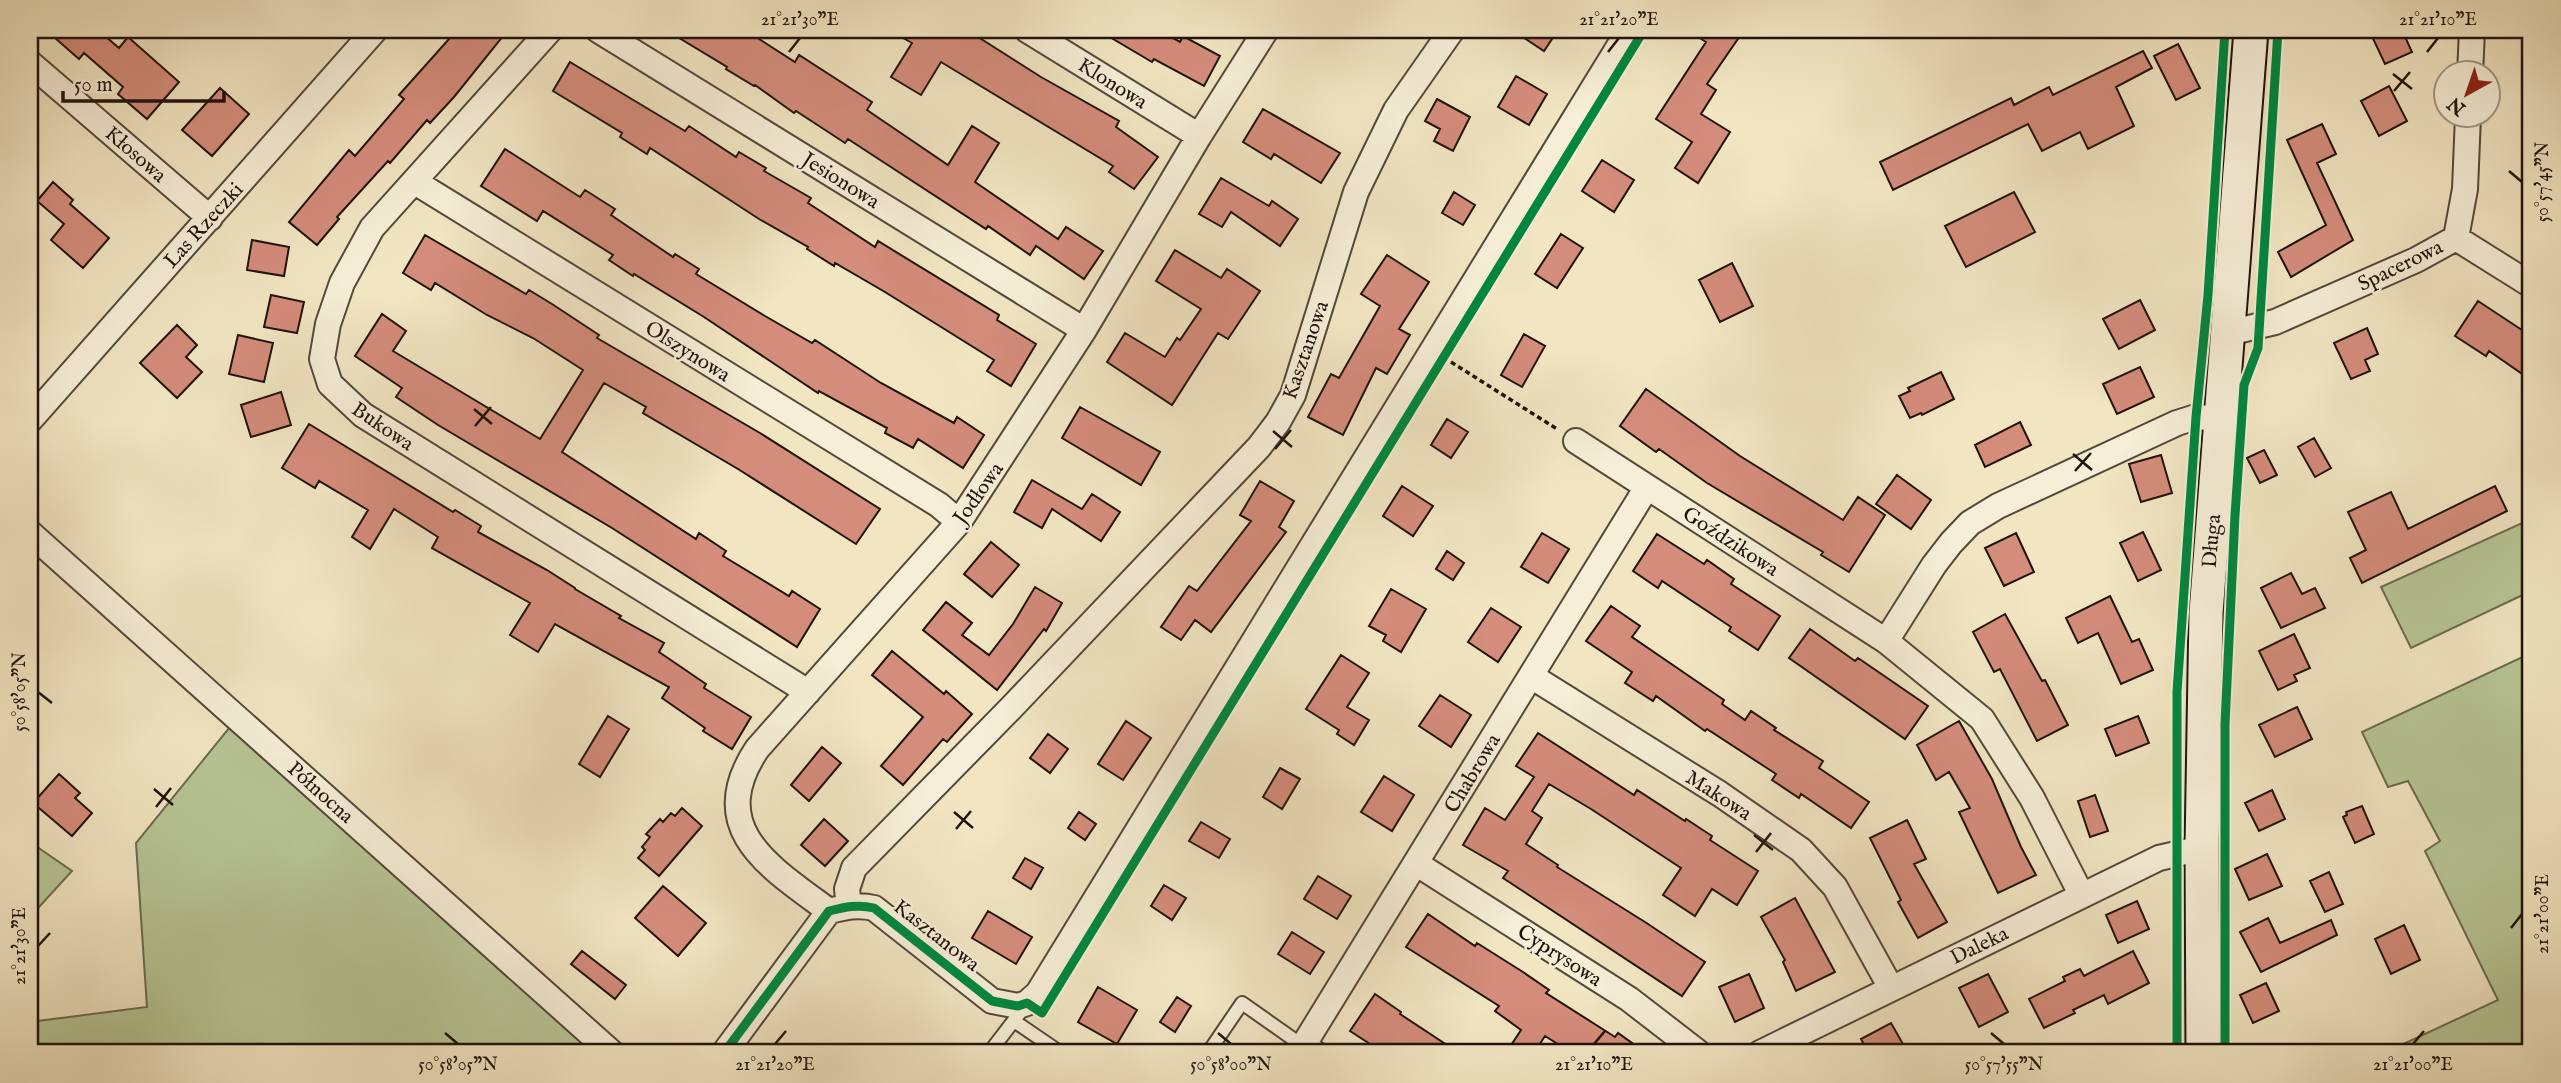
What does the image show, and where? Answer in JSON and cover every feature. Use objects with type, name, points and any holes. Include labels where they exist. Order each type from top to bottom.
[{"type":"street","name":"Bukowa","points":[[550,30],[372,228],[342,283],[328,324],[322,359],[330,384],[363,415],[808,692]]},
{"type":"street","name":"Jesionowa","points":[[598,30],[1084,330]]},
{"type":"street","name":"Klonowa","points":[[1027,30],[1199,136]]},
{"type":"street","name":"Jodłowa","points":[[839,909],[755,850],[743,833],[737,794],[745,766],[757,748],[960,522],[1084,330],[1199,136],[1266,30]]},
{"type":"street","name":"Kasztanowa","points":[[1021,1012],[1017,1006],[992,1001],[873,908],[862,906],[839,909],[853,868],[1196,514],[1259,447],[1278,422],[1293,395],[1356,192],[1396,110],[1452,30]]},
{"type":"street","points":[[1021,1012],[1038,993],[1629,30]]},
{"type":"street","name":"Długa","points":[[2203,1053],[2202,848],[2206,613],[2252,30]]},
{"type":"street","points":[[2471,60],[2472,30]]},
{"type":"street","name":"Las Rzeczki","points":[[30,420],[210,218],[362,34]]},
{"type":"street","name":"Kłosowa","points":[[30,63],[210,218]]},
{"type":"street","name":"Spacerowa","points":[[2228,334],[2275,322],[2416,260],[2456,238],[2465,189],[2467,130]]},
{"type":"street","name":"Olszynowa","points":[[415,182],[939,505],[960,522]]},
{"type":"street","points":[[2456,238],[2531,285]]},
{"type":"street","points":[[1886,641],[1934,565],[1970,523],[1998,506],[2177,423],[2196,417],[2221,419]]},
{"type":"street","name":"Goździkowa","points":[[1576,441],[1886,641],[1982,719],[2032,798],[2081,894]]},
{"type":"street","name":"Chabrowa","points":[[1309,1049],[1417,863],[1647,487]]},
{"type":"street","name":"Północna","points":[[30,533],[612,1053]]},
{"type":"street","name":"Makowa","points":[[1531,676],[1720,794],[1801,850],[1835,887],[1891,988]]},
{"type":"street","name":"Daleka","points":[[1760,1053],[2158,858],[2202,848]]},
{"type":"street","name":"Cyprysowa","points":[[1417,863],[1629,999],[1699,1053]]},
{"type":"street","points":[[724,1053],[839,909]]},
{"type":"lane","points":[[1208,1053],[1242,1003],[1309,1049]]},
{"type":"lane","points":[[989,1053],[1021,1012],[1061,1053]]},
{"type":"path","points":[[1443,357],[1576,441]]},
{"type":"green space","points":[[2531,519],[2531,591],[2411,648],[2381,587]]},
{"type":"green space","points":[[2531,653],[2531,1053],[2384,1053],[2498,1000],[2425,851],[2440,841],[2408,781],[2388,787],[2362,732]]},
{"type":"green space","points":[[238,717],[612,1053],[30,1053],[30,1022],[147,1007],[136,843]]},
{"type":"green space","points":[[30,842],[72,871],[30,917]]},
{"type":"building","points":[[46,30],[98,30],[119,48],[128,37],[179,82],[147,119],[118,94],[123,87],[84,53],[79,59]]},
{"type":"building","points":[[457,30],[508,30],[454,97],[430,123],[427,120],[390,163],[388,161],[337,217],[339,219],[317,245],[289,222],[349,150],[355,156],[404,99],[399,95]]},
{"type":"building","points":[[666,30],[745,30],[795,62],[799,55],[872,102],[867,110],[948,165],[972,126],[999,143],[975,182],[1058,239],[1066,227],[1103,251],[1084,279],[1036,246],[1030,255],[848,139],[845,143],[796,111],[794,113],[755,85]]},
{"type":"building","points":[[889,30],[967,30],[1041,77],[1119,121],[1116,127],[1158,157],[1134,189],[1109,172],[1113,166],[941,62],[921,95],[891,77],[912,43]]},
{"type":"building","points":[[1098,30],[1158,30],[1180,42],[1183,36],[1220,56],[1204,86],[1154,59],[1152,62]]},
{"type":"building","points":[[1512,30],[1558,30],[1544,51]]},
{"type":"building","points":[[1687,30],[1744,30],[1707,84],[1716,90],[1701,114],[1730,132],[1698,183],[1675,168],[1692,142],[1656,119],[1706,42]]},
{"type":"building","points":[[2369,30],[2402,30],[2412,52],[2385,64]]},
{"type":"building","points":[[2178,44],[2200,88],[2176,100],[2154,56]]},
{"type":"building","points":[[2143,51],[2152,68],[2116,87],[2134,126],[2088,149],[2080,132],[2042,151],[2028,124],[1893,190],[1880,162],[2011,98],[2014,105],[2049,87],[2053,95]]},
{"type":"building","points":[[570,62],[685,131],[689,126],[736,157],[739,152],[766,168],[764,171],[811,198],[808,203],[875,247],[878,241],[999,315],[997,320],[1036,344],[1011,386],[987,371],[994,360],[885,292],[835,263],[834,266],[650,148],[647,154],[620,137],[622,133],[553,91]]},
{"type":"building","points":[[1516,76],[1547,94],[1529,125],[1498,107]]},
{"type":"building","points":[[2389,86],[2407,121],[2379,136],[2361,101]]},
{"type":"building","points":[[220,88],[249,114],[212,156],[182,130]]},
{"type":"building","points":[[1437,99],[1470,117],[1453,151],[1434,141],[1440,129],[1425,121]]},
{"type":"building","points":[[1263,109],[1340,153],[1321,183],[1274,154],[1271,159],[1243,142]]},
{"type":"building","points":[[2322,124],[2336,154],[2317,163],[2353,240],[2291,277],[2278,252],[2326,225],[2287,140]]},
{"type":"building","points":[[505,149],[580,197],[585,190],[615,209],[611,215],[673,257],[675,254],[699,269],[696,274],[765,316],[812,343],[815,340],[881,383],[954,423],[957,417],[984,435],[963,468],[918,439],[913,448],[885,433],[887,428],[819,391],[818,393],[704,317],[634,274],[633,276],[609,260],[613,255],[543,211],[537,221],[481,186]]},
{"type":"building","points":[[1602,160],[1634,180],[1614,212],[1582,191]]},
{"type":"building","points":[[1221,178],[1269,206],[1272,201],[1298,219],[1280,246],[1231,212],[1222,227],[1199,214]]},
{"type":"building","points":[[53,182],[73,200],[70,204],[109,238],[83,268],[51,240],[64,224],[37,201]]},
{"type":"building","points":[[1454,192],[1475,205],[1463,225],[1442,213]]},
{"type":"building","points":[[2014,192],[2035,232],[1966,267],[1945,226]]},
{"type":"building","points":[[1561,234],[1583,248],[1557,288],[1535,274]]},
{"type":"building","points":[[425,235],[526,294],[529,290],[599,335],[597,338],[760,433],[880,509],[856,544],[643,413],[646,407],[604,383],[562,452],[696,539],[699,533],[726,551],[723,556],[789,596],[792,591],[820,609],[797,647],[612,528],[438,425],[396,397],[402,388],[355,356],[382,314],[406,331],[393,351],[540,439],[583,370],[533,338],[487,315],[435,283],[431,290],[403,273]]},
{"type":"building","points":[[252,240],[289,247],[284,276],[247,270]]},
{"type":"building","points":[[1175,250],[1221,278],[1227,269],[1260,291],[1228,339],[1218,333],[1172,405],[1107,362],[1125,333],[1165,357],[1201,309],[1156,281]]},
{"type":"building","points":[[1387,255],[1429,282],[1399,329],[1410,335],[1387,374],[1376,368],[1343,435],[1308,417],[1331,374],[1339,378],[1380,306],[1361,294]]},
{"type":"building","points":[[1732,263],[1753,306],[1720,322],[1699,280]]},
{"type":"building","points":[[271,295],[304,302],[297,333],[264,327]]},
{"type":"building","points":[[2140,300],[2155,330],[2119,349],[2103,319]]},
{"type":"building","points":[[2478,301],[2531,336],[2531,380],[2489,351],[2486,356],[2455,336]]},
{"type":"building","points":[[177,325],[197,345],[186,357],[202,372],[177,398],[140,363]]},
{"type":"building","points":[[2367,328],[2378,354],[2365,360],[2370,371],[2351,379],[2334,343]]},
{"type":"building","points":[[1524,334],[1545,346],[1522,387],[1501,375]]},
{"type":"building","points":[[238,335],[273,343],[264,382],[229,374]]},
{"type":"building","points":[[2140,367],[2154,397],[2117,414],[2103,384]]},
{"type":"building","points":[[1941,372],[1954,399],[1910,418],[1899,396],[1910,391],[1908,388]]},
{"type":"building","points":[[1646,389],[1740,456],[1843,520],[1858,497],[1885,515],[1849,572],[1821,555],[1823,552],[1707,483],[1659,449],[1656,452],[1620,426]]},
{"type":"building","points":[[281,392],[291,425],[251,437],[241,405]]},
{"type":"building","points":[[1080,407],[1160,452],[1141,485],[1062,438]]},
{"type":"building","points":[[1447,419],[1468,432],[1451,458],[1431,445]]},
{"type":"building","points":[[2020,422],[2031,445],[1985,467],[1975,445]]},
{"type":"building","points":[[309,424],[453,512],[455,510],[481,526],[478,532],[547,570],[621,616],[619,618],[664,643],[659,652],[706,684],[704,688],[751,717],[732,749],[703,731],[705,728],[662,698],[669,687],[555,624],[538,652],[510,635],[530,603],[432,548],[438,537],[394,509],[370,549],[352,537],[368,510],[319,481],[315,488],[282,468]]},
{"type":"building","points":[[2314,438],[2331,468],[2315,477],[2298,447]]},
{"type":"building","points":[[2264,450],[2277,475],[2260,483],[2247,458]]},
{"type":"building","points":[[2161,455],[2172,493],[2141,502],[2129,464]]},
{"type":"building","points":[[1897,475],[1931,500],[1911,529],[1876,504]]},
{"type":"building","points":[[1032,480],[1082,509],[1092,494],[1120,512],[1101,541],[1052,509],[1042,528],[1014,512]]},
{"type":"building","points":[[1260,481],[1294,501],[1279,527],[1286,532],[1211,632],[1195,620],[1181,640],[1161,627],[1189,586],[1197,591],[1251,521],[1240,515]]},
{"type":"building","points":[[1402,486],[1433,506],[1413,536],[1383,516]]},
{"type":"building","points":[[2495,486],[2507,511],[2362,583],[2350,558],[2366,550],[2348,512],[2391,492],[2408,529]]},
{"type":"building","points":[[2143,532],[2161,570],[2138,581],[2120,543]]},
{"type":"building","points":[[1542,533],[1569,549],[1548,583],[1521,567]]},
{"type":"building","points":[[2016,533],[2034,572],[2004,586],[1985,548]]},
{"type":"building","points":[[1657,534],[1704,564],[1707,560],[1734,579],[1731,584],[1780,616],[1758,650],[1729,631],[1731,627],[1662,581],[1658,588],[1633,571]]},
{"type":"building","points":[[991,542],[1019,565],[992,597],[964,574]]},
{"type":"building","points":[[1447,551],[1464,563],[1453,580],[1436,569]]},
{"type":"building","points":[[2291,573],[2302,594],[2315,588],[2325,608],[2281,628],[2261,588]]},
{"type":"building","points":[[1035,587],[1062,603],[1046,631],[1044,629],[997,690],[923,630],[946,602],[972,623],[962,635],[989,655],[1013,624]]},
{"type":"building","points":[[1391,589],[1426,609],[1401,652],[1383,641],[1386,635],[1369,626]]},
{"type":"building","points":[[2110,596],[2132,642],[2139,639],[2153,670],[2121,684],[2098,633],[2078,643],[2066,618]]},
{"type":"building","points":[[1611,606],[1640,626],[1632,637],[1724,700],[1722,704],[1745,720],[1751,711],[1776,728],[1774,730],[1823,761],[1819,768],[1869,802],[1851,828],[1801,794],[1799,798],[1772,780],[1776,774],[1707,729],[1705,731],[1656,696],[1653,701],[1625,683],[1632,672],[1586,641]]},
{"type":"building","points":[[1491,608],[1521,627],[1498,662],[1468,642]]},
{"type":"building","points":[[2005,614],[2042,681],[2045,680],[2068,725],[2037,741],[2000,669],[1994,672],[1973,632]]},
{"type":"building","points":[[1810,629],[1855,661],[1858,658],[1928,706],[1905,739],[1789,658]]},
{"type":"building","points":[[2294,634],[2310,668],[2294,675],[2297,681],[2278,690],[2259,651]]},
{"type":"building","points":[[892,651],[972,714],[947,742],[943,739],[903,785],[881,766],[923,717],[872,675]]},
{"type":"building","points":[[1341,655],[1369,673],[1347,707],[1369,720],[1354,745],[1337,734],[1339,730],[1306,709]]},
{"type":"building","points":[[1440,695],[1471,715],[1451,747],[1419,726]]},
{"type":"building","points":[[2297,707],[2312,739],[2275,757],[2259,725]]},
{"type":"building","points":[[608,716],[629,729],[600,777],[579,764]]},
{"type":"building","points":[[2138,716],[2149,743],[2116,756],[2105,729]]},
{"type":"building","points":[[1126,721],[1151,738],[1123,780],[1098,764]]},
{"type":"building","points":[[1959,721],[1992,779],[2036,875],[1998,893],[1959,812],[1970,808],[1949,772],[1936,780],[1917,745]]},
{"type":"building","points":[[1538,733],[1634,795],[1637,790],[1685,821],[1686,819],[1712,836],[1710,840],[1758,871],[1737,905],[1712,889],[1695,916],[1663,895],[1681,868],[1591,809],[1549,784],[1532,811],[1542,818],[1526,844],[1558,865],[1557,867],[1705,962],[1682,996],[1503,878],[1508,871],[1463,845],[1485,808],[1505,820],[1534,777],[1516,766]]},
{"type":"building","points":[[1048,734],[1068,749],[1050,773],[1030,758]]},
{"type":"building","points":[[822,747],[841,763],[809,801],[791,785]]},
{"type":"building","points":[[1280,768],[1300,779],[1282,809],[1263,797]]},
{"type":"building","points":[[59,774],[80,793],[75,798],[92,813],[72,836],[33,803]]},
{"type":"building","points":[[1384,776],[1414,795],[1392,831],[1361,812]]},
{"type":"building","points":[[2272,790],[2285,819],[2259,831],[2245,803]]},
{"type":"building","points":[[2095,795],[2108,831],[2090,837],[2078,801]]},
{"type":"building","points":[[2362,806],[2374,834],[2355,843],[2343,817],[2347,815],[2346,812]]},
{"type":"building","points":[[682,808],[702,826],[659,876],[638,858],[645,850],[642,847],[650,837],[646,834],[660,819],[663,822],[671,813],[675,816]]},
{"type":"building","points":[[1079,812],[1096,824],[1085,840],[1068,828]]},
{"type":"building","points":[[824,819],[848,841],[825,866],[801,845]]},
{"type":"building","points":[[1907,820],[1926,859],[1914,864],[1947,922],[1918,938],[1898,902],[1901,900],[1870,838]]},
{"type":"building","points":[[1201,822],[1230,839],[1219,858],[1189,841]]},
{"type":"building","points":[[2267,854],[2282,886],[2249,900],[2235,869]]},
{"type":"building","points":[[1025,858],[1043,868],[1031,889],[1013,878]]},
{"type":"building","points":[[2329,872],[2343,904],[2325,912],[2310,881]]},
{"type":"building","points":[[1318,876],[1351,896],[1337,919],[1304,899]]},
{"type":"building","points":[[1164,885],[1186,898],[1172,920],[1151,906]]},
{"type":"building","points":[[663,886],[706,923],[678,956],[635,918]]},
{"type":"building","points":[[1795,898],[1835,972],[1796,991],[1783,962],[1785,960],[1761,917]]},
{"type":"building","points":[[2137,901],[2149,929],[2118,943],[2106,915]]},
{"type":"building","points":[[988,911],[1032,937],[1016,964],[972,938]]},
{"type":"building","points":[[1428,914],[1475,946],[1477,943],[1523,972],[1549,990],[1546,993],[1615,1037],[1618,1033],[1646,1053],[1572,1053],[1545,1036],[1534,1053],[1506,1053],[1521,1030],[1495,1011],[1499,1006],[1406,947]]},
{"type":"building","points":[[2268,918],[2280,943],[2331,920],[2337,935],[2261,972],[2240,932]]},
{"type":"building","points":[[2404,925],[2420,960],[2391,974],[2375,939]]},
{"type":"building","points":[[1292,932],[1324,952],[1310,974],[1278,954]]},
{"type":"building","points":[[582,951],[626,985],[615,999],[571,964]]},
{"type":"building","points":[[2133,951],[2149,983],[2108,1004],[2104,995],[2044,1028],[2029,999],[2065,981],[2063,977],[2080,969],[2084,976]]},
{"type":"building","points":[[1749,974],[1764,1008],[1735,1022],[1719,987]]},
{"type":"building","points":[[1988,974],[2008,1012],[1979,1027],[1959,988]]},
{"type":"building","points":[[2266,983],[2279,1011],[2253,1023],[2240,995]]},
{"type":"building","points":[[1098,987],[1137,1010],[1117,1044],[1078,1022]]},
{"type":"building","points":[[1375,994],[1459,1053],[1384,1053],[1350,1031]]},
{"type":"building","points":[[1177,997],[1191,1006],[1175,1032],[1160,1022]]},
{"type":"building","points":[[1891,1023],[1908,1053],[1868,1053],[1861,1039]]},
{"type":"cycle path","points":[[724,1053],[829,911],[852,906],[874,908],[992,1001],[1018,1006],[1027,1003],[1042,1013],[1644,30]]},
{"type":"cycle path","points":[[2177,1053],[2177,692],[2196,417],[2208,295],[2225,30]]},
{"type":"cycle path","points":[[2225,1053],[2225,724],[2235,515],[2244,385],[2258,348],[2278,30]]}]
